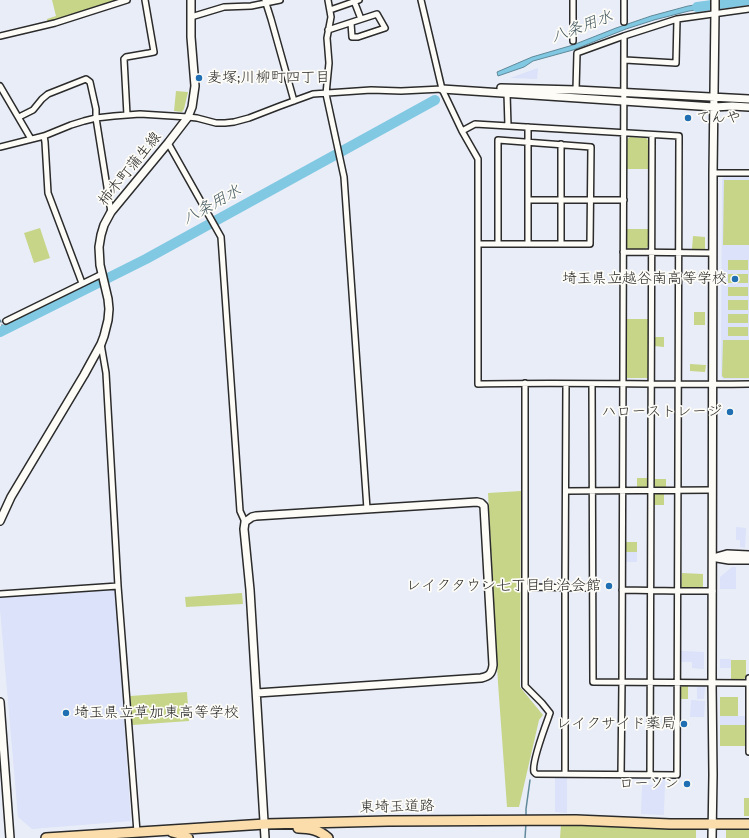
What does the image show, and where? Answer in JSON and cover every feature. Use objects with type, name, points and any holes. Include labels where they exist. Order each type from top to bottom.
[{"type":"highway","name":"東埼玉道路","points":[[46,838],[264,824],[434,820],[576,820],[670,824],[749,824]]},
{"type":"highway","points":[[264,824],[280,829],[311,829],[328,838]]},
{"type":"highway","points":[[161,831],[180,834],[188,838]]},
{"type":"street","points":[[0,36],[55,23],[127,0]]},
{"type":"street","points":[[128,115],[124,59],[126,56],[154,52],[145,0]]},
{"type":"street","points":[[191,4],[196,0]]},
{"type":"street","points":[[191,17],[224,7],[251,6],[266,1],[280,0]]},
{"type":"street","points":[[328,0],[331,17],[327,38],[329,63],[326,94],[345,185],[367,509]]},
{"type":"street","points":[[421,0],[442,89],[462,131],[478,159],[478,384],[749,384]]},
{"type":"street","points":[[572,41],[573,0]]},
{"type":"street","points":[[624,0],[624,22]]},
{"type":"street","points":[[266,1],[294,101]]},
{"type":"street","points":[[330,10],[357,1],[361,19]]},
{"type":"street","name":"柿木町蒲生線","points":[[0,521],[11,497],[84,375],[101,344],[107,328],[108,299],[102,275],[99,247],[104,225],[111,212],[168,143],[188,117],[192,108],[195,86],[191,4]]},
{"type":"street","points":[[576,90],[578,53],[624,36],[715,7],[749,9]]},
{"type":"street","points":[[712,838],[713,172],[715,7]]},
{"type":"street","points":[[328,30],[377,14],[385,28],[358,37],[352,37],[351,23]]},
{"type":"street","points":[[625,60],[676,63],[677,19]]},
{"type":"street","points":[[621,775],[624,36]]},
{"type":"street","points":[[19,117],[33,110],[48,94],[86,79],[90,82],[96,109],[96,118],[111,212]]},
{"type":"street","points":[[0,86],[31,139]]},
{"type":"street","points":[[0,148],[44,136],[71,125],[96,118],[128,115],[188,117],[216,123],[234,122],[249,118],[313,94],[371,90],[401,91],[491,88],[576,90],[749,99]]},
{"type":"street","points":[[442,89],[714,107],[749,107]]},
{"type":"street","points":[[507,93],[508,126]]},
{"type":"street","points":[[462,131],[475,124],[679,136],[677,775],[536,774],[534,772],[533,769],[543,730],[550,713],[525,686],[525,383]]},
{"type":"street","points":[[528,127],[528,244]]},
{"type":"street","points":[[650,775],[652,135]]},
{"type":"street","points":[[44,136],[48,193],[82,283]]},
{"type":"street","points":[[478,244],[498,244],[590,244],[591,147],[498,140],[498,244]]},
{"type":"street","points":[[168,143],[216,226],[223,246],[240,511],[245,522],[244,529],[248,561],[265,838]]},
{"type":"street","points":[[561,144],[561,244]]},
{"type":"street","points":[[713,172],[749,173]]},
{"type":"street","points":[[528,200],[624,200]]},
{"type":"street","points":[[623,252],[713,254]]},
{"type":"street","points":[[6,321],[82,283],[102,275]]},
{"type":"street","points":[[101,344],[106,374],[118,586],[137,832]]},
{"type":"street","points":[[565,774],[564,588],[566,384]]},
{"type":"street","points":[[592,384],[593,682],[749,683]]},
{"type":"street","points":[[566,491],[712,490]]},
{"type":"street","points":[[245,522],[256,516],[477,502],[484,506],[492,664],[491,674],[489,676],[481,678],[256,694]]},
{"type":"street","points":[[713,558],[727,554],[749,554]]},
{"type":"street","points":[[713,558],[749,560]]},
{"type":"street","points":[[0,594],[118,586]]},
{"type":"street","points":[[525,587],[592,588]]},
{"type":"street","points":[[622,590],[678,592],[713,591]]},
{"type":"street","points":[[749,678],[749,752]]},
{"type":"street","points":[[0,702],[10,838]]},
{"type":"shaded area","points":[[538,68],[537,79],[510,78],[535,69]]},
{"type":"shaded area","name":"埼玉県立越谷南高等学校","points":[[724,177],[749,177],[749,379],[723,379],[721,377],[722,180]]},
{"type":"shaded area","points":[[736,527],[746,528],[745,548],[740,547],[740,540],[736,540]]},
{"type":"shaded area","points":[[626,552],[637,552],[637,562],[626,562]]},
{"type":"shaded area","points":[[732,567],[736,567],[736,589],[720,589],[720,577]]},
{"type":"shaded area","name":"埼玉県立草加東高等学校","points":[[115,590],[131,821],[32,829],[18,817],[0,598]]},
{"type":"shaded area","points":[[681,651],[704,652],[704,669],[692,668],[692,662],[681,662]]},
{"type":"shaded area","points":[[720,659],[731,659],[731,668],[720,668]]},
{"type":"shaded area","points":[[694,685],[703,685],[705,687],[704,699],[697,699],[697,687],[694,687]]},
{"type":"shaded area","points":[[691,700],[705,701],[704,717],[690,717]]},
{"type":"shaded area","points":[[720,716],[747,716],[747,725],[720,725]]},
{"type":"shaded area","points":[[555,778],[567,778],[567,813],[555,812]]},
{"type":"shaded area","points":[[654,778],[665,779],[664,815],[641,814],[642,785],[654,785]]},
{"type":"green space","points":[[52,0],[120,0],[48,23],[47,19],[56,16]]},
{"type":"green space","points":[[176,91],[188,92],[182,112],[174,111]]},
{"type":"green space","points":[[630,137],[646,138],[649,141],[649,169],[627,169],[627,139]]},
{"type":"green space","points":[[724,180],[749,180],[749,245],[723,245]]},
{"type":"green space","points":[[40,228],[50,258],[34,263],[24,233]]},
{"type":"green space","points":[[627,229],[649,229],[649,246],[645,249],[629,250],[627,247]]},
{"type":"green space","points":[[693,236],[705,237],[705,250],[692,249]]},
{"type":"green space","points":[[728,260],[748,260],[748,270],[728,270]]},
{"type":"green space","points":[[728,274],[748,274],[748,283],[728,283]]},
{"type":"green space","points":[[728,287],[748,287],[748,296],[728,296]]},
{"type":"green space","points":[[728,300],[748,300],[748,310],[728,310]]},
{"type":"green space","points":[[694,312],[705,312],[705,325],[694,325]]},
{"type":"green space","points":[[728,314],[748,314],[748,323],[728,323]]},
{"type":"green space","points":[[626,319],[649,319],[649,378],[626,378]]},
{"type":"green space","points":[[728,327],[748,327],[748,336],[728,336]]},
{"type":"green space","points":[[654,337],[664,337],[664,347],[654,346]]},
{"type":"green space","points":[[723,340],[749,340],[749,378],[724,378],[722,376]]},
{"type":"green space","points":[[690,364],[706,365],[705,372],[690,371]]},
{"type":"green space","points":[[637,478],[649,478],[649,486],[646,488],[637,488]]},
{"type":"green space","points":[[654,479],[666,479],[666,488],[656,488],[654,485]]},
{"type":"green space","points":[[521,491],[520,687],[543,715],[539,720],[519,807],[507,807],[498,683],[488,493]]},
{"type":"green space","points":[[664,494],[664,505],[654,505],[654,495]]},
{"type":"green space","points":[[626,542],[637,542],[637,552],[626,552]]},
{"type":"green space","points":[[682,573],[703,574],[703,589],[681,588]]},
{"type":"green space","points":[[242,593],[243,604],[186,607],[185,597]]},
{"type":"green space","points":[[731,660],[746,660],[746,677],[744,679],[731,679]]},
{"type":"green space","points":[[684,684],[688,684],[688,699],[681,699],[681,687]]},
{"type":"green space","points":[[187,692],[189,721],[132,725],[130,696]]},
{"type":"green space","points":[[720,697],[738,697],[738,716],[720,716]]},
{"type":"green space","points":[[720,725],[747,725],[746,746],[720,746]]},
{"type":"green space","points":[[744,798],[749,798],[749,816],[744,816]]},
{"type":"green space","points":[[561,824],[696,829],[696,838],[560,838]]},
{"type":"green space","points":[[731,827],[749,827],[749,838],[726,838],[726,830]]},
{"type":"water","points":[[749,0],[749,4],[720,8],[719,1]]},
{"type":"water","points":[[711,3],[710,8],[689,11],[654,20],[626,29],[573,50],[533,61],[524,67],[498,76],[497,72],[532,57],[573,45],[651,16],[688,6]]},
{"type":"waterway","points":[[575,18],[576,0]]},
{"type":"waterway","name":"八条用水","points":[[697,7],[749,0]]},
{"type":"waterway","name":"八条用水","points":[[0,332],[146,259],[435,100]]},
{"type":"waterway","name":"八条用水","points":[[2,325],[3,330]]},
{"type":"waterway","points":[[526,818],[530,780]]},
{"type":"waterway","points":[[525,838],[526,823]]},
{"type":"place","name":"麦塚;川柳町四丁目","points":[[199,78]]},
{"type":"place","name":"てんや","points":[[688,118]]},
{"type":"place","name":"埼玉県立越谷南高等学校","points":[[735,279]]},
{"type":"place","name":"ハローストレージ","points":[[730,412]]},
{"type":"place","name":"レイクタウン七丁目自治会館","points":[[609,586]]},
{"type":"place","name":"埼玉県立草加東高等学校","points":[[66,713]]},
{"type":"place","name":"レイクサイド薬局","points":[[684,724]]},
{"type":"place","name":"ローソン","points":[[687,784]]}]
